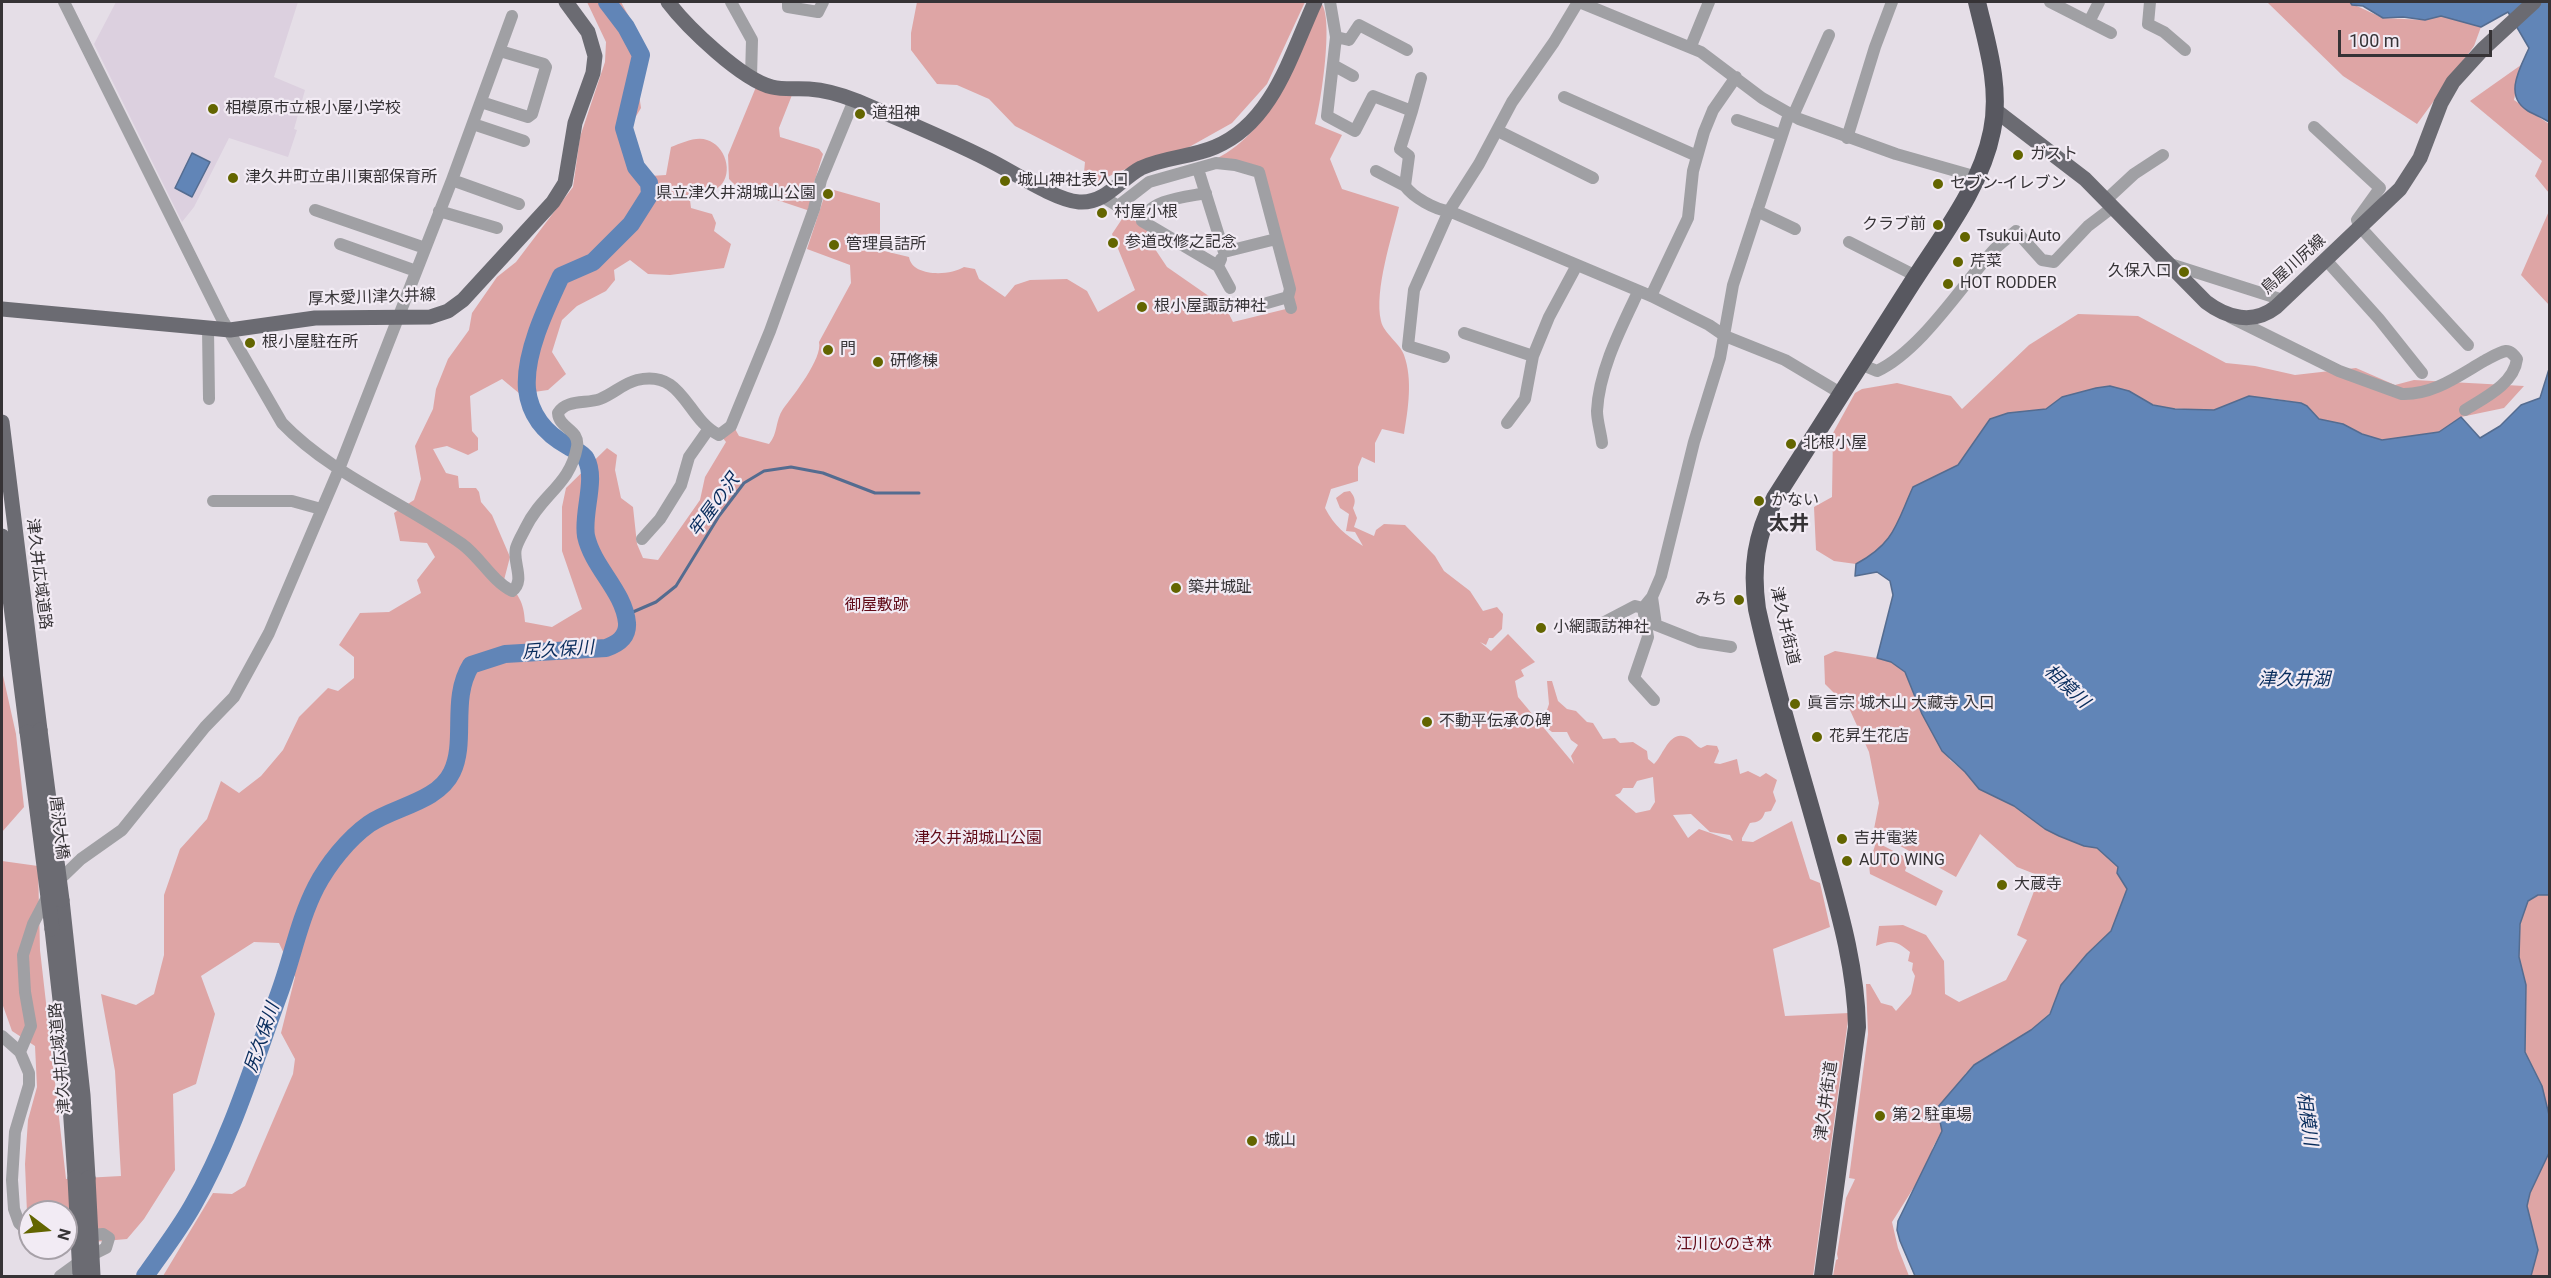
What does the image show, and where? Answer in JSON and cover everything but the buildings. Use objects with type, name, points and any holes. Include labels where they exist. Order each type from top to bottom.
[{"type":"highway","name":"津久井街道","points":[[1823,1276],[1857,1027],[1855,988],[1839,909],[1759,616],[1754,565],[1758,540],[1768,511],[1977,177],[1989,143],[1995,110],[1993,72],[1977,2]]},
{"type":"main road","name":"厚木愛川津久井線","points":[[2,309],[230,330],[315,318],[435,316],[455,307],[563,189],[568,174],[575,123],[592,73],[595,56],[588,32],[566,2]]},
{"type":"main road","points":[[668,2],[700,36],[751,77],[772,87],[816,90],[854,100],[977,154],[1067,200],[1085,202],[1103,197],[1137,171],[1157,163],[1219,146],[1236,136],[1252,122],[1274,91],[1315,2]]},
{"type":"main road","name":"鳥屋川尻線","points":[[1995,110],[2076,171],[2201,298],[2224,313],[2241,318],[2257,317],[2268,312],[2283,300],[2392,199],[2413,172],[2441,103],[2453,82],[2469,63],[2534,2]]},
{"type":"main road","name":"津久井広域道路","points":[[2,422],[34,731]]},
{"type":"main road","name":"津久井広域道路","points":[[2,536],[34,731]]},
{"type":"main road","name":"唐沢大橋","points":[[34,731],[62,900]]},
{"type":"main road","name":"唐沢大橋","points":[[34,731],[52,929]]},
{"type":"main road","name":"津久井広域道路","points":[[62,900],[79,1050],[81,1178]]},
{"type":"main road","name":"津久井広域道路","points":[[52,929],[81,1178]]},
{"type":"main road","points":[[80,1276],[81,1178]]},
{"type":"main road","points":[[81,1178],[93,1276]]},
{"type":"street","points":[[64,2],[222,319],[282,423],[294,436],[339,469],[443,530],[466,547],[512,591],[519,578],[516,549],[531,517],[570,471],[578,445],[574,433],[559,418],[561,408],[567,404],[598,400],[640,379],[662,380],[671,384],[708,430],[719,435],[731,426],[770,331],[816,204],[830,155],[854,100]]},
{"type":"street","points":[[731,2],[752,40],[751,77]]},
{"type":"street","points":[[788,2],[788,7],[818,12],[823,2]]},
{"type":"street","points":[[1330,2],[1336,36],[1327,116],[1355,131],[1373,96],[1412,111]]},
{"type":"street","points":[[1444,357],[1408,346],[1414,290],[1449,211],[1498,131],[1512,102],[1579,2],[1690,46],[1708,56],[1762,98],[1791,115],[1847,138],[1977,177]]},
{"type":"street","points":[[1690,46],[1709,2]]},
{"type":"street","points":[[1847,138],[1875,47],[1892,2]]},
{"type":"street","points":[[2050,2],[2111,33]]},
{"type":"street","points":[[2090,22],[2099,2]]},
{"type":"street","points":[[2150,2],[2148,24],[2164,32],[2185,50]]},
{"type":"street","points":[[20,1052],[31,1026],[25,992],[23,955],[33,924],[44,901],[53,886],[74,865],[122,830],[205,727],[234,697],[269,633],[339,469],[452,180],[512,16]]},
{"type":"street","points":[[1336,36],[1349,40],[1359,25],[1407,50]]},
{"type":"street","points":[[1654,700],[1634,678],[1648,638],[1643,608],[1652,597],[1661,576],[1694,442],[1725,336],[1733,285],[1781,135],[1829,35]]},
{"type":"street","points":[[481,102],[528,117],[532,114],[546,67],[544,64],[500,51]]},
{"type":"street","points":[[1333,65],[1353,76]]},
{"type":"street","points":[[1651,296],[1688,218],[1697,156],[1713,110],[1736,77]]},
{"type":"street","points":[[1405,186],[1409,156],[1400,149],[1421,78]]},
{"type":"street","points":[[1564,97],[1697,156]]},
{"type":"street","points":[[1737,120],[1781,135]]},
{"type":"street","points":[[473,124],[525,141]]},
{"type":"street","points":[[2314,127],[2380,188],[2357,220],[2361,228],[2468,345]]},
{"type":"street","points":[[1498,131],[1593,178]]},
{"type":"street","points":[[1860,364],[1877,371],[1892,364],[1934,322],[1994,250],[2016,231],[2042,260],[2054,262],[2110,204],[2134,174],[2163,155]]},
{"type":"street","points":[[1103,197],[1118,206],[1149,182],[1216,163],[1259,172],[1290,289],[1289,303],[1267,303]]},
{"type":"street","points":[[1198,169],[1224,252],[1218,266]]},
{"type":"street","points":[[1376,171],[1405,186],[1410,192],[1440,210],[1449,211],[1651,296],[1709,325],[1725,336],[1785,360],[1842,394]]},
{"type":"street","points":[[452,180],[519,204]]},
{"type":"street","points":[[1206,193],[1158,204],[1144,214],[1142,221],[1218,266],[1230,288]]},
{"type":"street","points":[[315,210],[424,248]]},
{"type":"street","points":[[1757,210],[1795,229]]},
{"type":"street","points":[[440,211],[497,228]]},
{"type":"street","points":[[1224,252],[1276,239]]},
{"type":"street","points":[[1849,242],[1916,276]]},
{"type":"street","points":[[340,244],[416,271]]},
{"type":"street","points":[[2326,260],[2379,319],[2422,373]]},
{"type":"street","points":[[2167,263],[2283,300]]},
{"type":"street","points":[[1507,423],[1525,399],[1533,356],[1549,317],[1577,265]]},
{"type":"street","points":[[1602,443],[1597,412],[1603,379],[1619,333],[1638,292]]},
{"type":"street","points":[[2224,313],[2257,332],[2339,371],[2402,394],[2413,394],[2438,388],[2496,355],[2507,351],[2513,353],[2517,359],[2515,369],[2499,387],[2465,410]]},
{"type":"street","points":[[208,329],[209,399]]},
{"type":"street","points":[[1464,333],[1533,356]]},
{"type":"street","points":[[642,538],[660,519],[681,485],[689,457],[708,430]]},
{"type":"street","points":[[213,501],[292,501],[321,509]]},
{"type":"street","points":[[1652,597],[1656,625],[1699,642],[1731,647]]},
{"type":"street","points":[[1593,628],[1635,606],[1643,608]]},
{"type":"street","points":[[2,1036],[20,1052],[29,1073],[29,1085],[15,1132],[12,1180],[14,1209],[18,1220]]},
{"type":"street","points":[[60,1276],[82,1260],[106,1248],[110,1242],[109,1238],[103,1234],[78,1237]]},
{"type":"shaded area","name":"相模原市立根小屋小学校","points":[[116,2],[298,2],[274,77],[305,90],[294,129],[297,130],[288,157],[229,138],[194,207],[182,222],[94,44]]},
{"type":"green space","name":"津久井湖城山公園","points":[[587,2],[621,2],[639,35],[635,64],[625,88],[639,94],[641,108],[627,131],[637,160],[650,176],[666,175],[671,147],[689,140],[707,140],[719,147],[723,153],[727,167],[720,186],[690,200],[691,208],[712,214],[716,223],[714,231],[731,244],[724,268],[670,275],[648,274],[630,260],[614,270],[615,280],[606,291],[577,306],[562,320],[552,352],[566,374],[548,390],[520,394],[502,379],[470,396],[472,431],[478,438],[478,450],[468,455],[447,446],[433,449],[446,473],[458,476],[459,488],[476,488],[481,502],[492,515],[510,557],[504,580],[519,598],[525,622],[552,627],[582,609],[562,551],[562,507],[566,488],[607,448],[617,455],[615,470],[621,498],[633,507],[637,544],[643,558],[658,560],[700,500],[705,477],[726,442],[722,437],[734,427],[739,436],[769,444],[772,440],[780,414],[812,367],[819,349],[819,342],[851,283],[850,265],[807,249],[827,188],[880,203],[880,250],[909,257],[917,268],[932,273],[950,272],[964,267],[975,269],[979,279],[1005,297],[1015,285],[1030,280],[1067,279],[1087,291],[1098,312],[1135,290],[1112,234],[1124,216],[1144,225],[1147,229],[1147,237],[1167,267],[1226,308],[1233,322],[1294,307],[1262,170],[1216,159],[1254,130],[1268,111],[1291,69],[1321,3],[1325,11],[1326,42],[1323,81],[1315,124],[1342,135],[1330,159],[1342,189],[1399,207],[1382,279],[1379,308],[1383,326],[1404,355],[1409,384],[1404,434],[1382,429],[1375,443],[1375,463],[1362,457],[1358,467],[1358,481],[1331,489],[1325,508],[1341,530],[1363,546],[1355,532],[1346,531],[1349,514],[1340,508],[1336,498],[1350,491],[1353,495],[1353,508],[1357,518],[1354,527],[1374,536],[1376,530],[1384,524],[1405,525],[1435,556],[1444,571],[1470,591],[1483,611],[1497,607],[1503,614],[1502,629],[1493,638],[1489,638],[1486,645],[1480,642],[1491,651],[1508,634],[1535,662],[1521,670],[1524,676],[1515,681],[1518,697],[1574,764],[1571,756],[1578,745],[1571,740],[1567,732],[1552,732],[1541,723],[1542,712],[1547,710],[1549,704],[1547,681],[1552,681],[1558,701],[1567,709],[1576,711],[1587,722],[1593,723],[1603,739],[1615,738],[1620,743],[1633,742],[1647,751],[1648,759],[1654,764],[1672,739],[1683,736],[1701,748],[1707,745],[1717,746],[1719,751],[1714,763],[1720,764],[1737,759],[1740,774],[1748,771],[1760,777],[1766,773],[1777,780],[1773,792],[1776,801],[1771,811],[1765,812],[1759,820],[1750,823],[1742,841],[1753,842],[1792,821],[1810,879],[1820,883],[1830,927],[1773,949],[1785,1016],[1849,1013],[1813,1276],[163,1276],[213,1193],[232,1194],[245,1186],[293,1074],[295,1059],[281,1033],[295,977],[279,943],[254,942],[201,976],[215,1014],[196,1084],[173,1094],[175,1170],[144,1219],[127,1239],[78,1243],[78,1200],[26,1200],[25,1164],[28,1120],[37,1087],[35,1046],[12,1031],[2,1003],[2,861],[38,866],[40,950],[66,1179],[121,1176],[115,1071],[101,994],[136,1005],[154,994],[164,955],[164,895],[180,849],[207,819],[221,781],[239,793],[261,776],[283,750],[299,717],[328,688],[338,691],[354,678],[354,657],[339,645],[360,613],[389,612],[421,593],[417,580],[435,557],[427,543],[400,541],[394,513],[414,500],[421,479],[415,446],[433,409],[436,389],[448,359],[469,330],[472,313],[497,277],[516,262],[573,187],[580,137],[605,62],[606,42]],"holes":[[[1653,777],[1655,802],[1650,810],[1636,813],[1615,795],[1623,788],[1633,788],[1637,781]],[[1691,814],[1710,832],[1730,835],[1733,841],[1699,829],[1688,838],[1673,815]]]},
{"type":"green space","points":[[917,2],[1305,2],[1267,84],[1232,123],[1182,151],[1117,172],[1090,187],[1083,183],[1085,162],[1015,126],[989,99],[957,85],[937,84],[911,50],[911,33]]},
{"type":"green space","points":[[2267,2],[2348,2],[2383,18],[2425,20],[2441,16],[2481,27],[2474,46],[2417,124],[2343,76]]},
{"type":"green space","points":[[2521,65],[2514,100],[2549,124],[2549,193],[2535,176],[2542,161],[2470,101]]},
{"type":"green space","points":[[756,87],[792,95],[779,128],[780,137],[819,149],[823,154],[810,196],[810,211],[771,198],[744,194],[729,179],[728,155]]},
{"type":"green space","points":[[2549,211],[2550,305],[2521,275]]},
{"type":"green space","points":[[2078,314],[2138,316],[2226,363],[2255,366],[2295,375],[2356,368],[2395,385],[2414,380],[2524,386],[2504,408],[2461,417],[2439,432],[2382,440],[2362,434],[2343,424],[2319,419],[2301,403],[2271,398],[2213,413],[2189,409],[2152,408],[2045,412],[1957,468],[1889,542],[1870,558],[1856,564],[1834,561],[1816,550],[1814,507],[1832,497],[1833,433],[1855,393],[1862,389],[1897,383],[1951,396],[1962,409],[2029,345]]},
{"type":"green space","points":[[1835,651],[1891,662],[1905,672],[1922,714],[1950,760],[1965,772],[1979,789],[2014,806],[2045,829],[2059,836],[2084,846],[2097,848],[2118,867],[2117,873],[2127,889],[2111,931],[2087,954],[2061,985],[2050,1013],[2031,1030],[1966,1073],[1937,1108],[1942,1131],[1933,1147],[1928,1165],[1892,1222],[1898,1248],[1909,1276],[1833,1276],[1838,1259],[1846,1198],[1855,1179],[1849,1178],[1868,1034],[1866,984],[1870,984],[1881,1003],[1892,1006],[1896,1011],[1911,994],[1915,976],[1912,970],[1913,963],[1908,961],[1910,952],[1905,948],[1898,943],[1890,942],[1876,946],[1879,926],[1903,925],[1926,935],[1944,961],[1945,994],[1959,1002],[2006,980],[2027,940],[2017,935],[2040,876],[2017,867],[1980,834],[1956,877],[1876,835],[1874,829],[1879,803],[1869,752],[1849,708],[1825,684],[1824,656]]},
{"type":"green space","points":[[2,671],[16,734],[24,807],[2,832]]},
{"type":"green space","points":[[1876,842],[1909,859],[1905,871],[1943,891],[1936,906],[1870,874],[1869,865]]},
{"type":"green space","points":[[2538,895],[2549,895],[2549,1119],[2542,1086],[2525,1052],[2526,985],[2519,957],[2520,924],[2523,910],[2528,901]]},
{"type":"green space","points":[[2549,1153],[2549,1276],[2531,1276],[2538,1250],[2527,1206],[2530,1193]]},
{"type":"water","points":[[2350,2],[2549,2],[2549,122],[2528,111],[2520,105],[2516,98],[2518,73],[2529,48],[2508,12],[2481,27],[2441,16],[2425,20],[2403,17],[2383,18],[2363,6],[2352,5]]},
{"type":"water","points":[[192,153],[210,162],[192,197],[175,188]]},
{"type":"water","name":"津久井湖","points":[[2549,369],[2549,895],[2538,895],[2528,901],[2520,924],[2519,957],[2526,985],[2525,1052],[2542,1086],[2550,1119],[2549,1153],[2530,1193],[2527,1206],[2538,1250],[2531,1276],[1915,1276],[1900,1241],[1897,1230],[1898,1221],[1942,1131],[1937,1108],[1974,1065],[2031,1030],[2050,1014],[2061,985],[2087,954],[2111,931],[2127,889],[2117,873],[2118,867],[2097,848],[2084,846],[2045,829],[2014,806],[1979,789],[1965,772],[1942,751],[1922,714],[1905,672],[1891,662],[1877,658],[1893,595],[1890,581],[1877,572],[1855,576],[1856,564],[1879,548],[1893,532],[1913,487],[1958,465],[1990,419],[2008,413],[2046,409],[2062,397],[2110,386],[2129,391],[2153,405],[2175,409],[2214,410],[2249,396],[2301,403],[2319,419],[2343,424],[2362,434],[2382,440],[2439,432],[2461,417],[2480,438],[2500,426],[2521,405],[2540,398]]},
{"type":"waterway","name":"尻久保川","points":[[145,1276],[188,1214],[219,1154],[284,981],[305,913],[321,878],[339,852],[361,830],[379,818],[426,797],[445,782],[452,772],[458,747],[461,692],[471,665],[505,654],[606,648],[618,642],[626,632],[625,611],[615,590],[595,559],[586,536],[590,486],[586,459],[581,453],[553,436],[540,423],[535,416],[527,389],[532,346],[561,276],[593,262],[631,224],[650,194],[649,183],[636,167],[624,128],[641,55],[626,27],[607,2]]},
{"type":"waterway","name":"牢屋の沢","points":[[626,615],[656,602],[676,586],[719,516],[744,483],[764,471],[791,467],[823,473],[875,493],[919,493]]},
{"type":"place","name":"相模原市立根小屋小学校","points":[[213,109]]},
{"type":"place","name":"道祖神","points":[[860,114]]},
{"type":"place","name":"ガスト","points":[[2018,155]]},
{"type":"place","name":"津久井町立串川東部保育所","points":[[233,178]]},
{"type":"place","name":"城山神社表入口","points":[[1005,181]]},
{"type":"place","name":"セブン-イレブン","points":[[1938,184]]},
{"type":"place","name":"県立津久井湖城山公園","points":[[828,194]]},
{"type":"place","name":"村屋小根","points":[[1102,213]]},
{"type":"place","name":"クラブ前","points":[[1938,225]]},
{"type":"place","name":"Tsukui Auto","points":[[1965,237]]},
{"type":"place","name":"参道改修之記念","points":[[1113,243]]},
{"type":"place","name":"管理員詰所","points":[[834,245]]},
{"type":"place","name":"芹菜","points":[[1958,262]]},
{"type":"place","name":"久保入口","points":[[2184,272]]},
{"type":"place","name":"HOT RODDER","points":[[1948,284]]},
{"type":"place","name":"根小屋諏訪神社","points":[[1142,307]]},
{"type":"place","name":"根小屋駐在所","points":[[250,343]]},
{"type":"place","name":"門","points":[[828,350]]},
{"type":"place","name":"研修棟","points":[[878,362]]},
{"type":"place","name":"北根小屋","points":[[1791,444]]},
{"type":"place","name":"かない","points":[[1759,501]]},
{"type":"place","name":"築井城趾","points":[[1176,588]]},
{"type":"place","name":"みち","points":[[1739,600]]},
{"type":"place","name":"小網諏訪神社","points":[[1541,628]]},
{"type":"place","name":"眞言宗 城木山 大藏寺 入口","points":[[1795,704]]},
{"type":"place","name":"不動平伝承の碑","points":[[1427,722]]},
{"type":"place","name":"花昇生花店","points":[[1817,737]]},
{"type":"place","name":"吉井電装","points":[[1842,839]]},
{"type":"place","name":"AUTO WING","points":[[1847,861]]},
{"type":"place","name":"大蔵寺","points":[[2002,885]]},
{"type":"place","name":"第２駐車場","points":[[1880,1116]]},
{"type":"place","name":"城山","points":[[1252,1141]]},
{"type":"district","name":"太井","points":[[1789,525]]},
{"type":"park label","name":"御屋敷跡","points":[[877,606]]},
{"type":"park label","name":"江川ひのき林","points":[[1724,1245]]},
{"type":"water label","name":"相模川","points":[[2066,687]]},
{"type":"water label","name":"相模川","points":[[2306,1119]]}]
